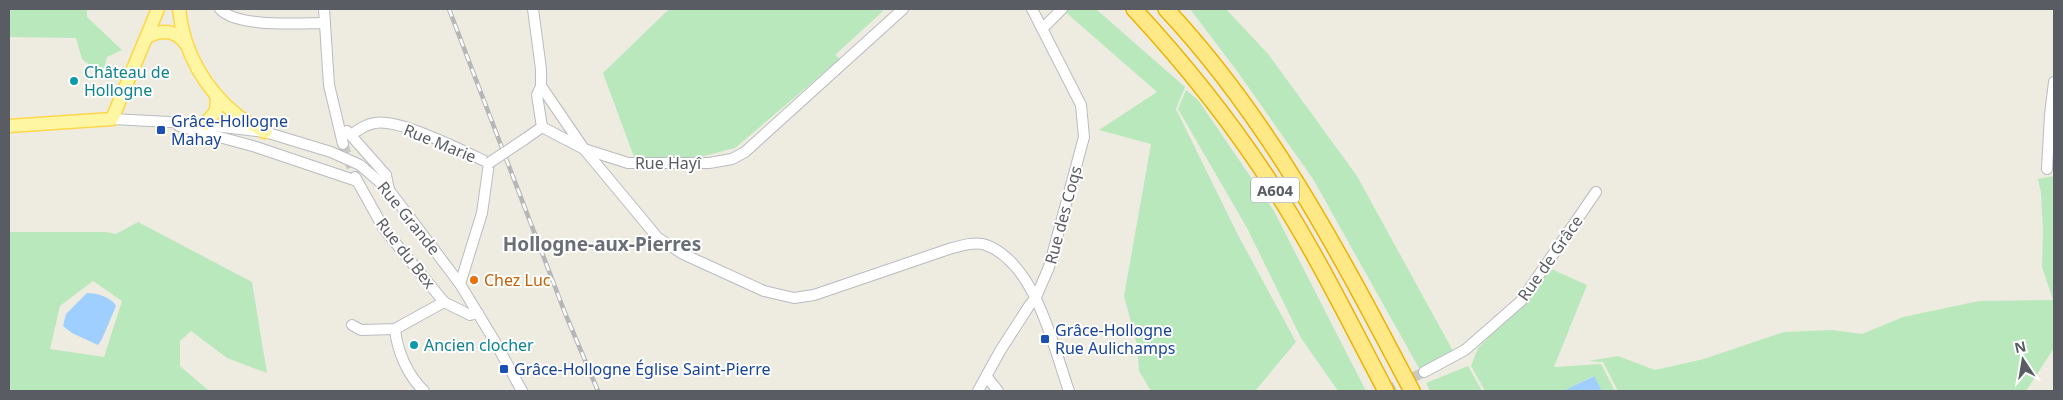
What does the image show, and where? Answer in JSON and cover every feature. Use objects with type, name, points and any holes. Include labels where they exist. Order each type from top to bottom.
[{"type":"highway","name":"A604","points":[[1134,9],[1170,48],[1224,115],[1274,188],[1318,263],[1386,391]]},
{"type":"highway","name":"A604","points":[[1166,9],[1187,32],[1243,102],[1294,176],[1339,252],[1412,391]]},
{"type":"main road","points":[[9,126],[112,119],[158,9]]},
{"type":"main road","points":[[179,9],[186,44],[196,66],[218,97],[237,115],[265,132]]},
{"type":"main road","points":[[147,37],[168,32],[179,36],[186,44]]},
{"type":"main road","points":[[205,124],[216,111],[218,97]]},
{"type":"street","points":[[220,9],[228,16],[242,21],[325,23]]},
{"type":"street","points":[[324,9],[329,85],[343,144]]},
{"type":"street","points":[[533,9],[542,86],[584,149],[658,238],[683,254],[764,290],[794,298],[814,295],[949,249],[968,244],[986,245],[1021,272],[1036,297],[1069,391]]},
{"type":"street","name":"Rue Hayî","points":[[542,127],[584,149],[628,163],[709,163],[732,159],[745,152],[903,9]]},
{"type":"street","points":[[1032,9],[1043,28],[1062,9]]},
{"type":"street","name":"Rue des Coqs","points":[[978,391],[1000,351],[1028,306],[1036,297],[1049,267],[1084,137],[1080,105],[1043,28]]},
{"type":"street","points":[[2047,169],[2054,82]]},
{"type":"street","points":[[460,284],[482,213],[489,163],[542,127],[537,95],[542,86]]},
{"type":"street","name":"Rue Grande","points":[[112,119],[205,124],[265,132],[344,156],[368,171],[389,190],[460,284],[522,391]]},
{"type":"street","name":"Rue du Bex","points":[[166,121],[356,179],[384,229],[444,302]]},
{"type":"street","name":"Rue Marie","points":[[351,135],[362,127],[376,122],[407,127],[489,163]]},
{"type":"street","points":[[339,125],[351,135],[386,175],[389,190]]},
{"type":"street","name":"Rue de Grâce","points":[[1424,372],[1465,350],[1521,301],[1596,192]]},
{"type":"street","points":[[352,325],[361,330],[395,329],[444,302],[470,315],[478,313]]},
{"type":"street","points":[[395,329],[396,342],[418,390]]},
{"type":"street","points":[[987,377],[998,391]]},
{"type":"green space","points":[[9,9],[87,9],[87,17],[122,50],[107,57],[102,76],[82,59],[76,38],[9,37]]},
{"type":"green space","points":[[669,9],[881,9],[883,11],[835,55],[840,59],[735,148],[700,157],[634,157],[603,73]]},
{"type":"green space","points":[[1062,9],[1096,9],[1185,87],[1176,109],[1238,235],[1296,342],[1255,391],[1151,391],[1139,371],[1137,345],[1124,296],[1151,144],[1099,130],[1157,92]]},
{"type":"green space","points":[[1190,9],[1226,9],[1269,55],[1357,176],[1453,351],[1420,370],[1313,179],[1237,71]]},
{"type":"green space","points":[[1186,90],[1198,100],[1274,211],[1366,391],[1338,391],[1301,338],[1247,228],[1178,109]]},
{"type":"green space","points":[[2054,176],[2054,348],[2026,391],[1618,391],[1603,362],[1588,361],[1618,356],[1655,370],[1704,359],[1784,332],[1832,330],[1862,334],[1903,317],[1979,301],[2053,300],[2042,267],[2043,231],[2041,193],[2038,179]]},
{"type":"green space","points":[[138,222],[252,282],[267,373],[227,358],[191,331],[180,341],[180,366],[209,391],[9,391],[9,232],[106,232],[116,234]],"holes":[[[93,281],[122,301],[104,357],[50,349],[60,306]]]},
{"type":"green space","points":[[1549,268],[1587,285],[1554,367],[1601,364],[1615,391],[1602,391],[1593,376],[1563,391],[1485,391],[1471,366],[1478,348],[1523,303]]},
{"type":"green space","points":[[1468,366],[1482,391],[1430,391],[1426,383]]},
{"type":"water","points":[[87,293],[103,296],[111,300],[116,306],[98,345],[72,333],[63,326],[66,314]]},
{"type":"water","points":[[1594,376],[1602,391],[1563,391]]},
{"type":"tunnel","points":[[343,144],[355,177]]},
{"type":"tunnel","points":[[1386,391],[1424,372]]},
{"type":"railway","points":[[449,9],[565,313],[598,391]]},
{"type":"place","name":"Château de Hollogne","points":[[74,81]]},
{"type":"place","name":"Grâce-Hollogne Mahay","points":[[161,130]]},
{"type":"place","name":"Chez Luc","points":[[474,280]]},
{"type":"place","name":"Grâce-Hollogne Rue Aulichamps","points":[[1045,339]]},
{"type":"place","name":"Ancien clocher","points":[[414,345]]},
{"type":"place","name":"Grâce-Hollogne Église Saint-Pierre","points":[[504,369]]},
{"type":"district","name":"Hollogne-aux-Pierres","points":[[602,244]]}]
